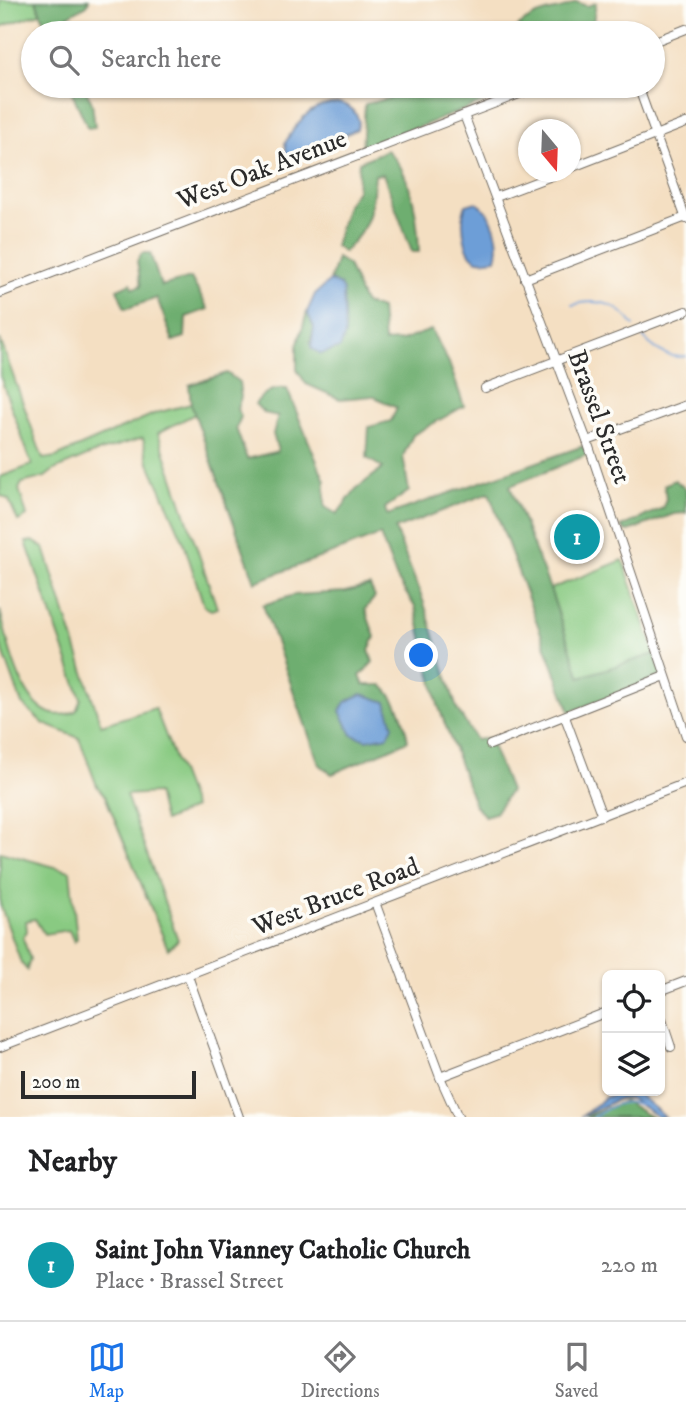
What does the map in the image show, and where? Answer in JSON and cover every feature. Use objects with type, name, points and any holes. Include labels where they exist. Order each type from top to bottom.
[{"type":"street","points":[[665,37],[686,29]]},
{"type":"street","name":"West Oak Avenue","points":[[0,293],[509,98]]},
{"type":"street","points":[[526,279],[686,218],[642,98]]},
{"type":"street","name":"Brassel Street","points":[[464,115],[587,441],[686,736]]},
{"type":"street","points":[[581,164],[686,124]]},
{"type":"street","points":[[496,197],[536,182]]},
{"type":"street","points":[[485,388],[686,311]]},
{"type":"street","points":[[587,441],[686,405]]},
{"type":"street","points":[[489,745],[665,676]]},
{"type":"street","points":[[565,717],[602,816]]},
{"type":"street","name":"West Bruce Road","points":[[0,1047],[376,905],[686,783]]},
{"type":"street","points":[[376,905],[440,1077],[458,1117]]},
{"type":"street","points":[[188,976],[239,1117]]},
{"type":"street","points":[[665,989],[686,981]]},
{"type":"street","points":[[440,1077],[602,1014]]},
{"type":"street","points":[[665,1029],[671,1047]]},
{"type":"green space","points":[[0,0],[36,0],[40,13],[0,27]]},
{"type":"green space","points":[[36,0],[89,0],[87,5],[66,17],[66,21],[44,21]]},
{"type":"green space","points":[[576,2],[587,6],[596,3],[593,21],[526,21],[548,11]]},
{"type":"green space","points":[[74,98],[90,98],[92,103],[95,127],[88,128]]},
{"type":"green space","points":[[391,98],[494,98],[362,149],[365,104]]},
{"type":"green space","points":[[387,150],[403,171],[408,184],[415,211],[419,252],[412,252],[383,174],[375,175],[371,208],[365,225],[344,252],[335,246],[347,205],[357,190],[359,162]]},
{"type":"green space","points":[[142,253],[150,253],[161,286],[191,278],[208,309],[186,317],[185,337],[173,341],[157,298],[125,309],[117,289],[131,283],[133,288],[141,286],[137,261]]},
{"type":"green space","points":[[337,258],[348,265],[364,303],[381,309],[384,342],[401,341],[431,330],[449,363],[464,406],[413,435],[403,456],[409,491],[385,508],[387,515],[583,446],[587,455],[510,486],[550,589],[580,677],[655,654],[662,676],[570,712],[489,493],[395,529],[424,603],[457,709],[476,740],[489,738],[510,791],[495,813],[485,816],[475,806],[438,705],[415,607],[397,579],[380,535],[255,582],[191,404],[189,385],[227,373],[239,382],[241,397],[237,409],[241,417],[236,428],[247,459],[278,451],[273,434],[278,416],[264,413],[255,404],[269,392],[287,389],[325,481],[325,507],[337,514],[356,489],[383,468],[367,458],[369,427],[391,421],[397,408],[373,396],[340,399],[306,384],[297,370],[297,347],[307,312],[314,327],[310,343],[340,285],[330,281]]},
{"type":"green space","points":[[0,339],[43,459],[56,457],[156,413],[191,404],[195,414],[158,433],[217,608],[211,610],[204,606],[183,540],[148,461],[143,438],[94,453],[54,470],[45,477],[22,483],[19,489],[27,516],[18,521],[9,500],[0,495],[0,477],[32,465],[0,376]]},
{"type":"green space","points":[[675,480],[686,489],[686,513],[674,514],[626,532],[621,527],[663,508],[666,499],[664,485]]},
{"type":"green space","points":[[33,541],[44,548],[101,725],[155,708],[194,808],[164,821],[157,793],[126,795],[178,940],[168,949],[79,738],[44,724],[22,704],[0,643],[0,610],[15,664],[32,699],[44,710],[58,715],[76,711],[81,699],[26,542]]},
{"type":"green space","points":[[623,560],[655,654],[580,678],[550,589]]},
{"type":"green space","points":[[370,586],[375,597],[365,609],[375,637],[369,650],[373,662],[360,676],[364,685],[382,685],[393,697],[408,741],[332,774],[319,764],[263,605],[294,595],[345,592]]},
{"type":"green space","points":[[0,852],[70,871],[77,939],[74,942],[69,930],[44,934],[35,919],[26,921],[27,931],[23,938],[30,959],[27,970],[21,963],[0,904]]},
{"type":"green space","points":[[624,1101],[651,1117],[586,1117]]},
{"type":"water","points":[[339,103],[349,107],[356,115],[359,121],[357,129],[295,159],[287,157],[285,143],[300,121],[321,106]]},
{"type":"water","points":[[476,202],[487,213],[495,228],[498,244],[496,259],[476,259],[467,248],[464,210],[466,205]]},
{"type":"water","points":[[330,281],[340,285],[343,290],[345,335],[340,348],[321,354],[311,348],[314,327],[307,312],[315,294]]},
{"type":"water","points":[[362,694],[386,702],[393,726],[388,736],[367,740],[352,735],[340,711],[345,702]]},
{"type":"water","points":[[640,1096],[665,1117],[658,1117],[629,1098],[618,1099],[581,1117],[606,1097]]},
{"type":"waterway","points":[[572,305],[590,302],[606,304],[621,312],[634,326]]},
{"type":"waterway","points":[[641,334],[660,351],[673,356],[686,356]]},
{"type":"waterway","points":[[594,1117],[622,1103],[640,1105]]},
{"type":"place","name":"Saint John Vianney Catholic Church","points":[[577,537]]}]
